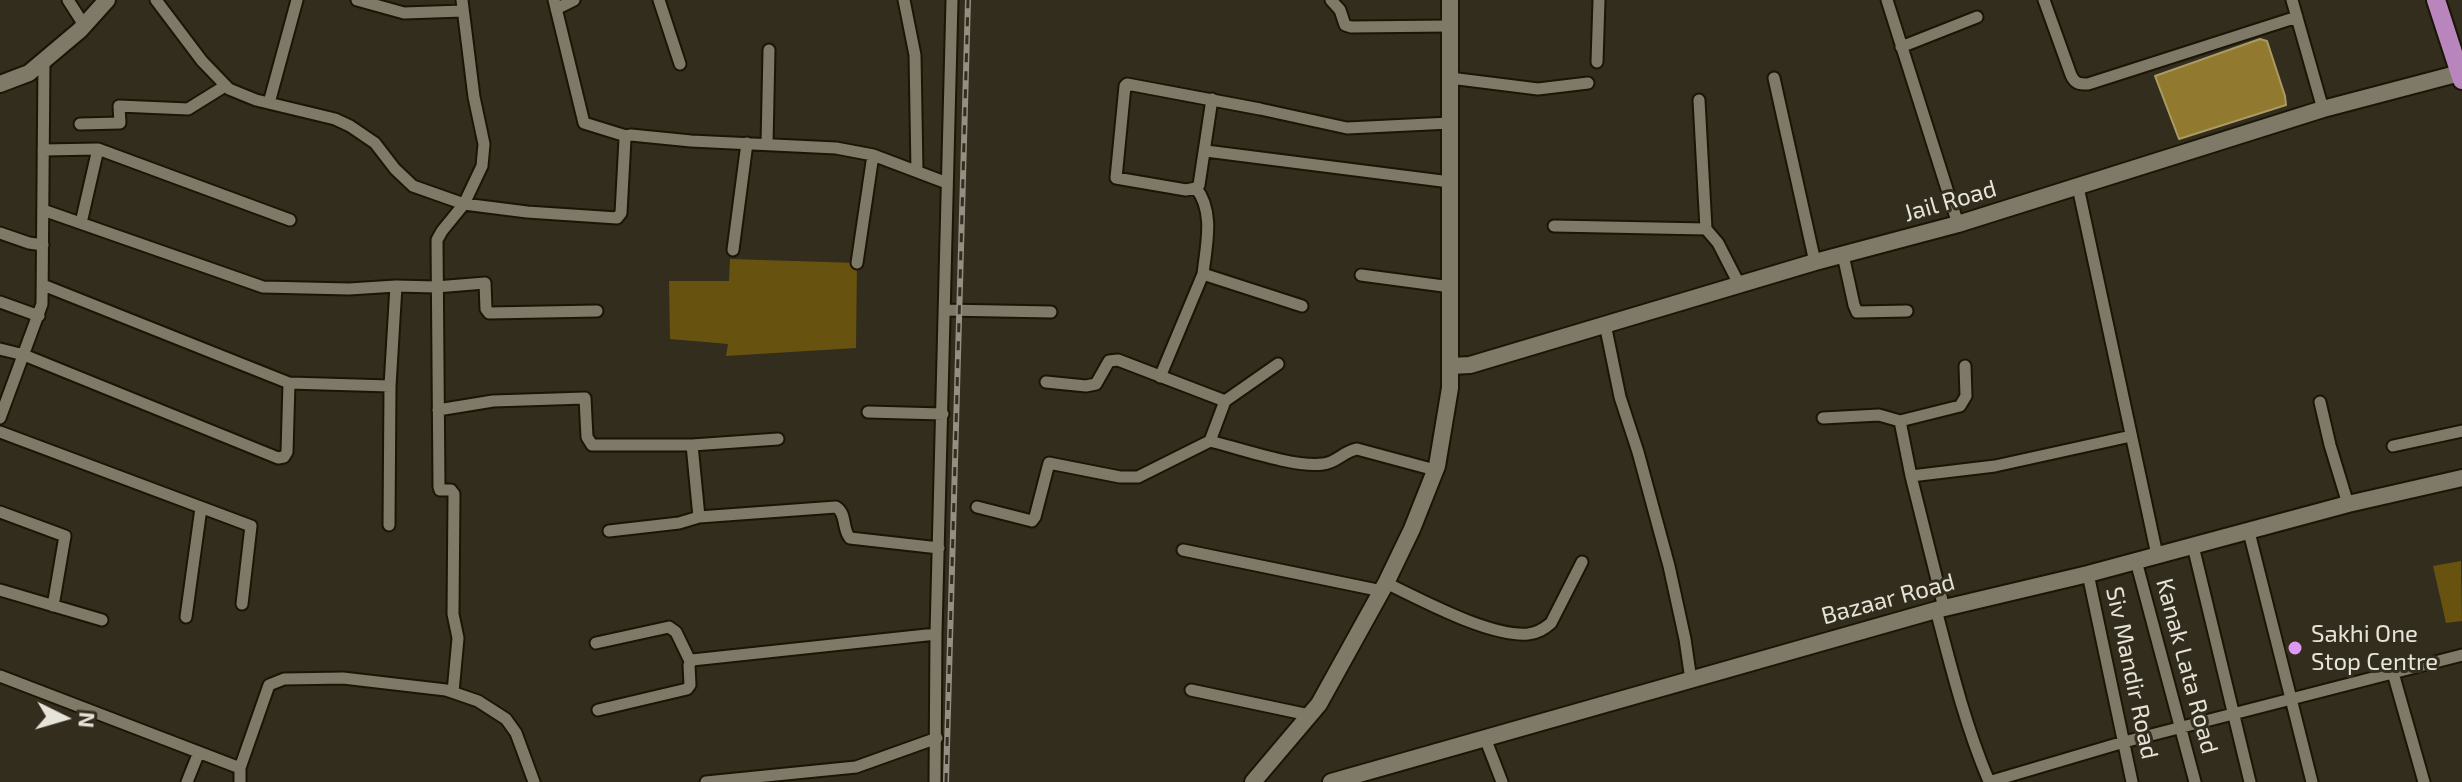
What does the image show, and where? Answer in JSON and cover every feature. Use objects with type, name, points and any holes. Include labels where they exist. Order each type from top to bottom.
[{"type":"main road","points":[[2436,0],[2461,75]]},
{"type":"street","points":[[68,0],[84,25]]},
{"type":"street","points":[[0,84],[29,73],[84,25],[107,0]]},
{"type":"street","points":[[156,0],[225,86],[256,100],[335,119],[350,126],[375,143],[405,181],[464,204],[617,218],[621,213],[626,136]]},
{"type":"street","points":[[269,103],[297,0]]},
{"type":"street","points":[[574,0],[555,4],[584,123],[626,136],[836,148],[873,155],[947,183]]},
{"type":"street","points":[[659,0],[680,64]]},
{"type":"street","points":[[904,0],[915,55],[917,171]]},
{"type":"street","points":[[935,782],[952,0]]},
{"type":"street","points":[[1331,0],[1340,10],[1345,25],[1351,27],[1450,26]]},
{"type":"street","points":[[1253,782],[1319,704],[1384,587],[1412,529],[1435,470],[1451,366],[1450,0]]},
{"type":"street","points":[[1597,62],[1599,0]]},
{"type":"street","points":[[1887,0],[1958,224]]},
{"type":"street","points":[[2044,0],[2071,75],[2079,84],[2088,84],[2297,17]]},
{"type":"street","points":[[2292,0],[2323,109]]},
{"type":"street","points":[[361,1],[404,13],[462,6],[474,97],[484,144],[482,166],[464,204],[437,240],[439,487],[454,494],[453,614],[458,638],[453,692]]},
{"type":"street","points":[[1901,47],[1977,17]]},
{"type":"street","points":[[767,144],[769,50]]},
{"type":"street","points":[[0,418],[3,399],[39,316],[43,285],[44,60]]},
{"type":"street","name":"Jail Road","points":[[1451,366],[1470,365],[1815,262],[1958,224],[2323,109],[2461,75]]},
{"type":"street","points":[[1450,78],[1538,89],[1588,83]]},
{"type":"street","points":[[1774,78],[1815,262]]},
{"type":"street","points":[[1212,99],[1206,151],[1196,188],[1186,190],[1115,177],[1125,86],[1130,84],[1212,99],[1347,128],[1450,123]]},
{"type":"street","points":[[80,124],[120,123],[119,106],[188,109],[225,86]]},
{"type":"street","points":[[1699,100],[1706,229],[1751,281]]},
{"type":"street","points":[[733,250],[747,143]]},
{"type":"street","points":[[43,150],[98,149],[290,220]]},
{"type":"street","points":[[81,223],[98,149]]},
{"type":"street","points":[[1206,151],[1450,182]]},
{"type":"street","points":[[857,263],[873,155]]},
{"type":"street","points":[[2078,187],[2157,555]]},
{"type":"street","points":[[1160,377],[1203,274],[1208,212],[1196,188]]},
{"type":"street","points":[[43,210],[263,287],[349,289],[485,283],[486,309],[489,313],[597,311]]},
{"type":"street","points":[[1554,226],[1706,229]]},
{"type":"street","points":[[0,233],[43,245]]},
{"type":"street","points":[[1843,255],[1857,312],[1907,311]]},
{"type":"street","points":[[1203,274],[1302,306]]},
{"type":"street","points":[[1361,275],[1451,287]]},
{"type":"street","points":[[43,285],[289,383],[390,386]]},
{"type":"street","points":[[389,525],[390,386],[396,286]]},
{"type":"street","points":[[0,302],[39,316]]},
{"type":"street","points":[[945,310],[1051,312]]},
{"type":"street","points":[[1605,324],[1620,397],[1669,566],[1691,680]]},
{"type":"street","points":[[0,349],[24,355],[278,458],[284,457],[287,452],[289,383]]},
{"type":"street","points":[[1046,382],[1096,384],[1113,359],[1225,401]]},
{"type":"street","points":[[1210,441],[1225,401],[1278,364]]},
{"type":"street","points":[[1823,418],[1879,415],[1900,421],[1963,404],[1966,396],[1965,366]]},
{"type":"street","points":[[438,410],[493,401],[585,398],[587,437],[592,445],[692,445],[778,439]]},
{"type":"street","points":[[2320,402],[2348,504]]},
{"type":"street","points":[[868,412],[943,414]]},
{"type":"street","points":[[1900,421],[1959,696],[1988,779],[2462,655]]},
{"type":"street","points":[[2393,446],[2462,431]]},
{"type":"street","points":[[0,432],[251,526],[242,604]]},
{"type":"street","points":[[1911,476],[1995,466],[2131,436]]},
{"type":"street","points":[[977,507],[1032,521],[1049,463],[1120,477],[1138,477],[1210,441],[1307,464],[1333,462],[1357,449],[1435,470]]},
{"type":"street","points":[[692,445],[699,517]]},
{"type":"street","name":"Bazaar Road","points":[[1331,782],[1356,778],[1485,738],[1940,609],[2088,574],[2348,504],[2462,478]]},
{"type":"street","points":[[609,531],[679,523],[699,517],[836,507],[840,508],[846,535],[850,538],[939,548]]},
{"type":"street","points":[[186,617],[201,508]]},
{"type":"street","points":[[0,512],[65,536],[53,606]]},
{"type":"street","points":[[2249,532],[2312,782]]},
{"type":"street","points":[[2193,546],[2250,782]]},
{"type":"street","points":[[1183,550],[1384,587],[1512,634],[1531,634],[1551,623],[1582,562]]},
{"type":"street","name":"Kanak Lata Road","points":[[2136,561],[2195,782]]},
{"type":"street","name":"Siv Mandir Road","points":[[2088,574],[2132,782]]},
{"type":"street","points":[[0,590],[102,620]]},
{"type":"street","points":[[596,643],[669,627],[676,632],[690,661],[690,685],[687,689],[598,710]]},
{"type":"street","points":[[690,661],[936,634]]},
{"type":"street","points":[[2393,673],[2424,782]]},
{"type":"street","points":[[0,676],[240,768]]},
{"type":"street","points":[[240,782],[240,768],[269,685],[284,679],[343,678],[453,692],[478,701],[506,719],[516,733],[534,782]]},
{"type":"street","points":[[1191,690],[1309,715]]},
{"type":"street","points":[[706,782],[856,767],[937,738]]},
{"type":"street","points":[[1485,738],[1502,782]]},
{"type":"street","points":[[187,782],[199,752]]},
{"type":"shaded area","points":[[2260,39],[2267,41],[2286,105],[2179,139],[2155,76]]},
{"type":"shaded area","points":[[730,259],[857,263],[856,348],[726,356],[728,344],[670,339],[669,281],[729,281]]},
{"type":"shaded area","points":[[2461,561],[2462,621],[2446,623],[2433,566]]},
{"type":"railway","points":[[946,782],[968,0]]},
{"type":"place","name":"Sakhi One Stop Centre","points":[[2295,648]]}]
